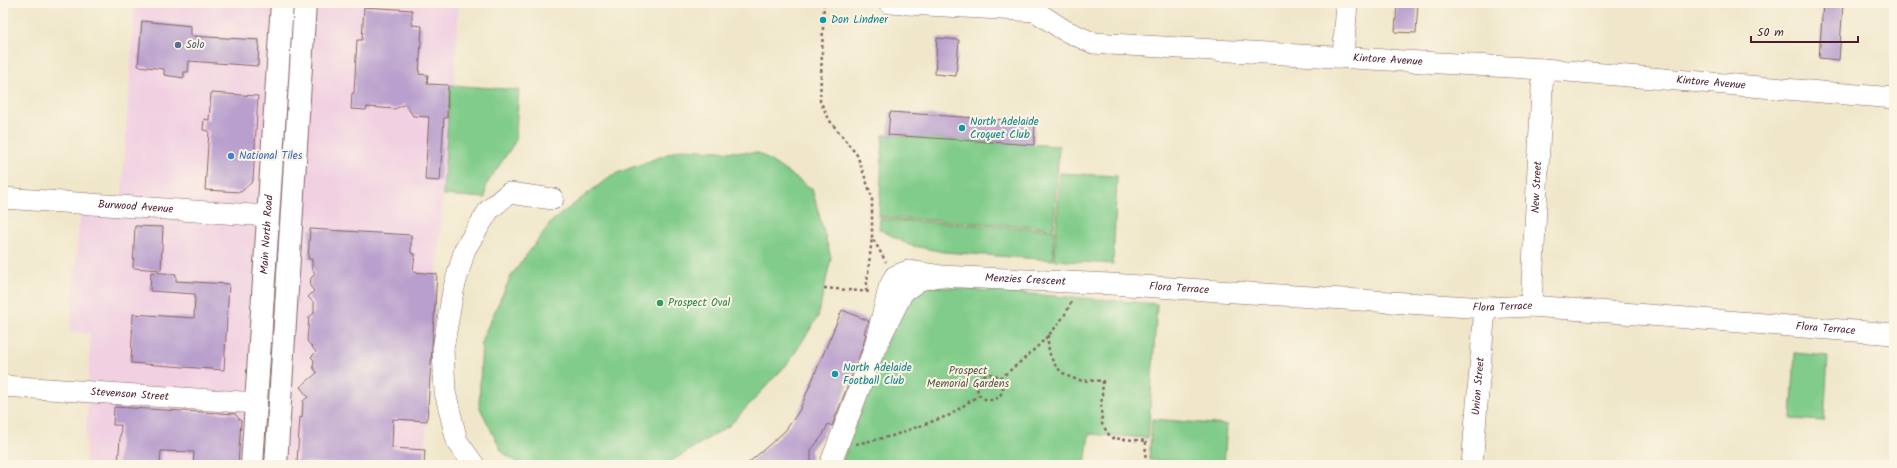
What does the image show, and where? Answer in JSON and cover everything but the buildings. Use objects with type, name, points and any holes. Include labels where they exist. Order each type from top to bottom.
[{"type":"highway","name":"Main North Road","points":[[252,465],[282,3]]},
{"type":"highway","name":"Main North Road","points":[[276,465],[305,3]]},
{"type":"highway","points":[[268,216],[291,218]]},
{"type":"street","name":"Kintore Avenue","points":[[889,3],[930,4],[1035,11],[1064,30],[1093,43],[1343,56],[1543,69],[1894,98]]},
{"type":"street","points":[[1343,56],[1347,3]]},
{"type":"street","name":"New Street","points":[[1531,306],[1543,69]]},
{"type":"street","points":[[474,465],[457,441],[445,392],[443,349],[453,291],[465,249],[489,210],[509,193],[553,199]]},
{"type":"street","name":"Burwood Avenue","points":[[3,198],[268,216]]},
{"type":"street","name":"Menzies Crescent","points":[[830,465],[874,350],[891,285],[908,271],[941,276],[1110,284]]},
{"type":"street","name":"Menzies Crescent","points":[[874,350],[904,292],[920,280],[941,276]]},
{"type":"street","name":"Flora Terrace","points":[[1110,284],[1485,308],[1531,306],[1894,334]]},
{"type":"street","name":"Union Street","points":[[1472,465],[1485,308]]},
{"type":"street","name":"Stevenson Street","points":[[3,386],[256,403]]},
{"type":"path","points":[[824,3],[820,101],[830,122],[857,155],[872,197],[872,237],[866,291]]},
{"type":"path","points":[[824,288],[866,291],[891,285],[872,237]]},
{"type":"path","points":[[1000,378],[1048,335],[1065,315],[1072,300]]},
{"type":"path","points":[[1048,335],[1047,348],[1052,361],[1062,371],[1076,379],[1104,381],[1101,409],[1102,424],[1111,438],[1146,441],[1144,465]]},
{"type":"path","points":[[990,373],[1000,378],[1003,386],[1001,394],[998,397],[989,400],[979,395],[978,386],[980,378],[990,373]]},
{"type":"path","points":[[853,445],[892,436],[950,415],[979,395]]},
{"type":"shaded area","points":[[135,3],[459,3],[454,85],[450,85],[424,465],[85,465],[90,333],[70,332],[81,203],[121,206]]},
{"type":"green space","points":[[450,85],[519,90],[515,142],[486,185],[485,198],[443,195]]},
{"type":"green space","points":[[883,135],[1059,146],[1054,228],[879,217]]},
{"type":"green space","name":"Prospect Oval","points":[[681,149],[759,153],[812,189],[831,258],[818,317],[789,362],[730,425],[665,465],[521,465],[502,452],[479,406],[482,339],[511,276],[552,221],[612,175]]},
{"type":"green space","points":[[1060,173],[1117,176],[1113,264],[1054,260]]},
{"type":"green space","points":[[880,219],[1054,230],[1053,260],[943,252],[909,245],[879,229]]},
{"type":"green space","name":"Prospect Memorial Gardens","points":[[927,286],[1157,304],[1148,438],[1089,434],[1085,465],[953,465],[889,461],[888,465],[841,465],[901,302]]},
{"type":"green space","points":[[1795,353],[1828,356],[1824,421],[1791,419]]},
{"type":"green space","points":[[1152,419],[1227,425],[1224,465],[1149,460]]},
{"type":"place","name":"Don Lindner","points":[[823,20]]},
{"type":"place","name":"Solo","points":[[178,45]]},
{"type":"place","name":"North Adelaide Croquet Club","points":[[962,128]]},
{"type":"place","name":"National Tiles","points":[[231,156]]},
{"type":"place","name":"Prospect Oval","points":[[660,303]]},
{"type":"place","name":"North Adelaide Football Club","points":[[835,374]]}]
